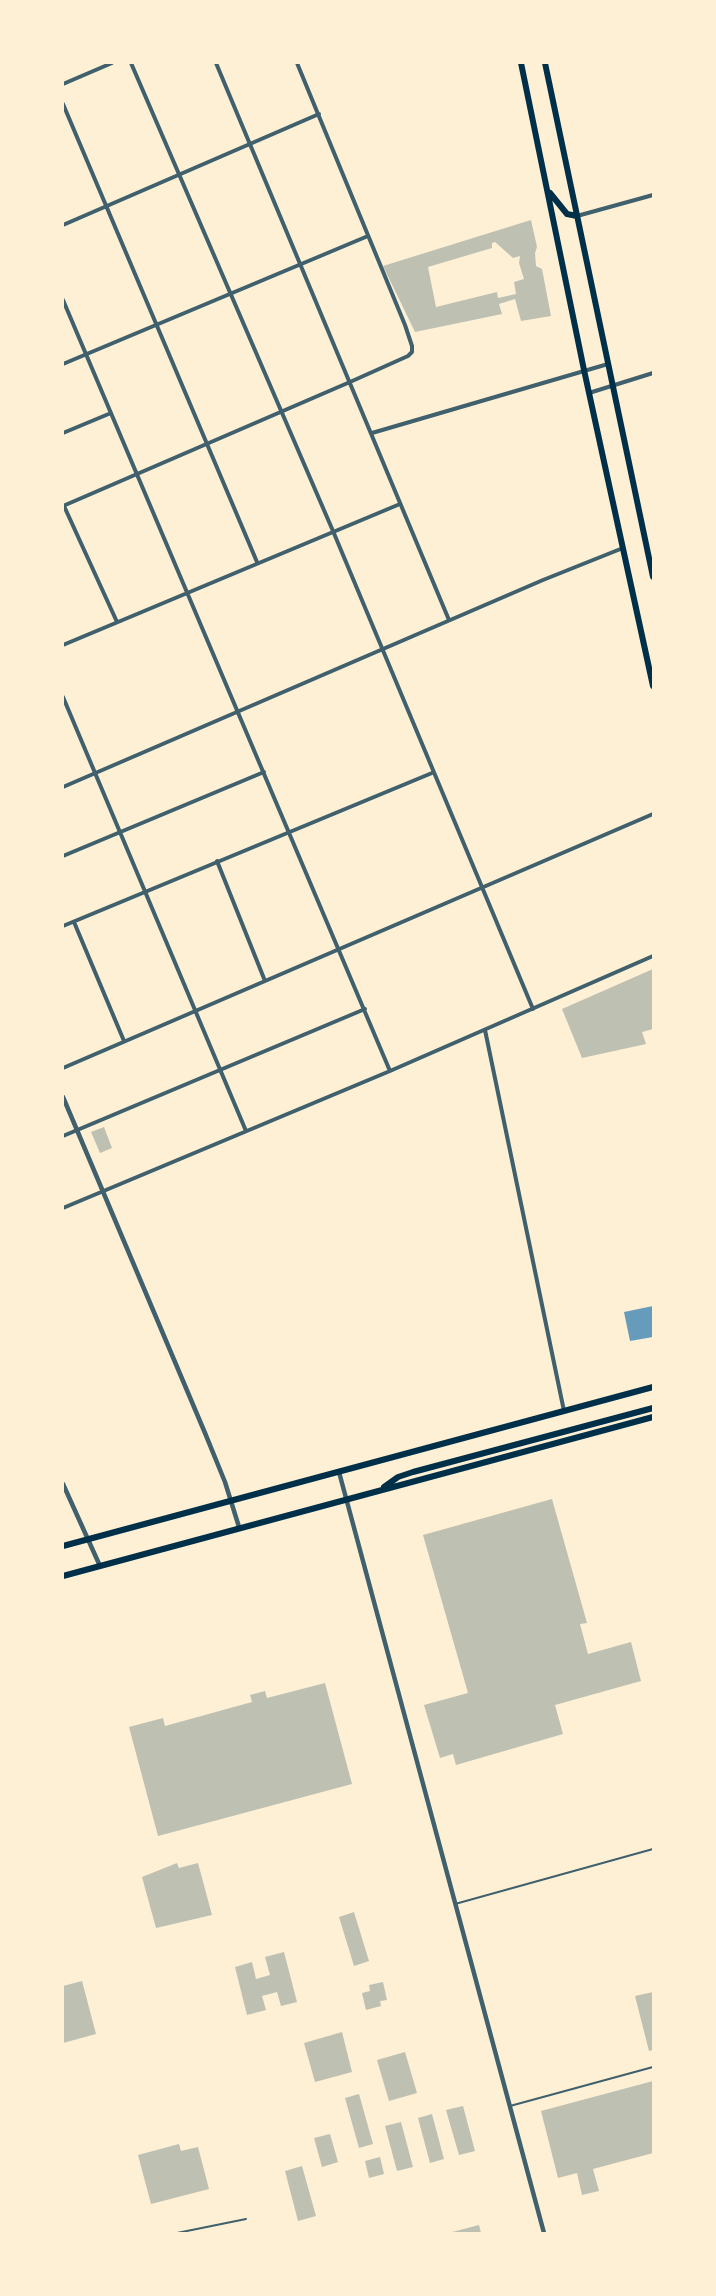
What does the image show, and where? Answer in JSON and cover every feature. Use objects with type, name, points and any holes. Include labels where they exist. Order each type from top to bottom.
[{"type":"main road","points":[[521,63],[584,370],[653,686]]},
{"type":"main road","points":[[545,63],[653,577]]},
{"type":"main road","points":[[548,190],[567,214],[577,216]]},
{"type":"main road","points":[[63,1546],[653,1387]]},
{"type":"main road","points":[[382,1490],[399,1477],[413,1472],[653,1408]]},
{"type":"main road","points":[[63,1576],[653,1417]]},
{"type":"street","points":[[63,84],[111,63]]},
{"type":"street","points":[[132,63],[178,175],[333,531],[432,773],[533,1009]]},
{"type":"street","points":[[216,63],[449,620]]},
{"type":"street","points":[[117,622],[63,506],[408,356],[412,346],[297,63]]},
{"type":"street","points":[[63,104],[257,562]]},
{"type":"street","points":[[63,225],[318,114]]},
{"type":"street","points":[[577,216],[653,195]]},
{"type":"street","points":[[63,364],[368,236]]},
{"type":"street","points":[[63,300],[390,1071]]},
{"type":"street","points":[[372,432],[608,364]]},
{"type":"street","points":[[589,393],[653,373]]},
{"type":"street","points":[[63,434],[111,413]]},
{"type":"street","points":[[63,645],[400,504]]},
{"type":"street","points":[[63,788],[449,620],[623,548]]},
{"type":"street","points":[[63,697],[246,1131]]},
{"type":"street","points":[[63,717],[70,714]]},
{"type":"street","points":[[63,856],[264,772]]},
{"type":"street","points":[[63,926],[432,773]]},
{"type":"street","points":[[63,1068],[482,890],[653,814]]},
{"type":"street","points":[[217,861],[266,981]]},
{"type":"street","points":[[74,922],[124,1041]]},
{"type":"street","points":[[63,1208],[390,1071],[653,956]]},
{"type":"street","points":[[63,1136],[364,1009]]},
{"type":"street","points":[[485,1030],[564,1412]]},
{"type":"street","points":[[63,1097],[163,1329],[231,1500],[238,1527]]},
{"type":"street","points":[[339,1472],[544,2233]]},
{"type":"street","points":[[63,1484],[100,1566]]},
{"type":"lane","points":[[455,1904],[653,1849]]},
{"type":"lane","points":[[510,2106],[653,2067]]},
{"type":"lane","points":[[177,2233],[246,2219]]},
{"type":"water","points":[[653,1306],[653,1337],[630,1341],[624,1312]]},
{"type":"building","points":[[531,220],[537,247],[536,266],[542,269],[551,316],[521,321],[515,299],[499,304],[502,314],[415,332],[383,266]],"holes":[[[495,242],[513,258],[520,256],[519,263],[524,279],[514,282],[516,294],[498,298],[497,292],[436,307],[428,267],[492,248],[492,243]]]},
{"type":"building","points":[[653,969],[653,1029],[642,1032],[646,1044],[582,1058],[562,1009]]},
{"type":"building","points":[[104,1127],[112,1148],[100,1153],[91,1132]]},
{"type":"building","points":[[552,1499],[587,1623],[580,1624],[588,1654],[631,1642],[641,1681],[555,1705],[563,1734],[456,1765],[453,1754],[440,1758],[424,1705],[468,1693],[423,1535]]},
{"type":"building","points":[[325,1683],[352,1784],[158,1836],[129,1727],[163,1718],[165,1726],[252,1702],[250,1695],[265,1691],[267,1698]]},
{"type":"building","points":[[177,1863],[179,1868],[198,1863],[212,1915],[156,1928],[142,1877]]},
{"type":"building","points":[[354,1912],[369,1961],[354,1966],[339,1917]]},
{"type":"building","points":[[284,1952],[297,2002],[281,2006],[277,1992],[262,1996],[266,2010],[247,2015],[235,1967],[252,1962],[256,1979],[270,1975],[265,1957]]},
{"type":"building","points":[[82,1981],[96,2034],[63,2043],[63,1986]]},
{"type":"building","points":[[383,1982],[387,2000],[380,2001],[381,2006],[366,2010],[362,1993],[370,1991],[369,1985]]},
{"type":"building","points":[[653,1992],[653,2050],[649,2051],[635,1996]]},
{"type":"building","points":[[342,2032],[352,2072],[315,2082],[304,2043]]},
{"type":"building","points":[[405,2052],[417,2093],[389,2101],[377,2060]]},
{"type":"building","points":[[653,2081],[653,2153],[593,2169],[599,2191],[582,2195],[577,2173],[558,2178],[541,2111]]},
{"type":"building","points":[[359,2094],[373,2144],[359,2148],[345,2098]]},
{"type":"building","points":[[463,2106],[475,2151],[459,2155],[446,2110]]},
{"type":"building","points":[[432,2114],[444,2159],[430,2163],[418,2118]]},
{"type":"building","points":[[401,2122],[413,2167],[397,2171],[385,2126]]},
{"type":"building","points":[[330,2134],[338,2162],[322,2167],[314,2138]]},
{"type":"building","points":[[179,2144],[181,2151],[198,2147],[209,2189],[151,2204],[138,2155]]},
{"type":"building","points":[[380,2157],[384,2174],[369,2178],[365,2161]]},
{"type":"building","points":[[302,2166],[316,2216],[298,2221],[285,2171]]},
{"type":"building","points":[[479,2225],[481,2233],[452,2233],[452,2232]]}]
